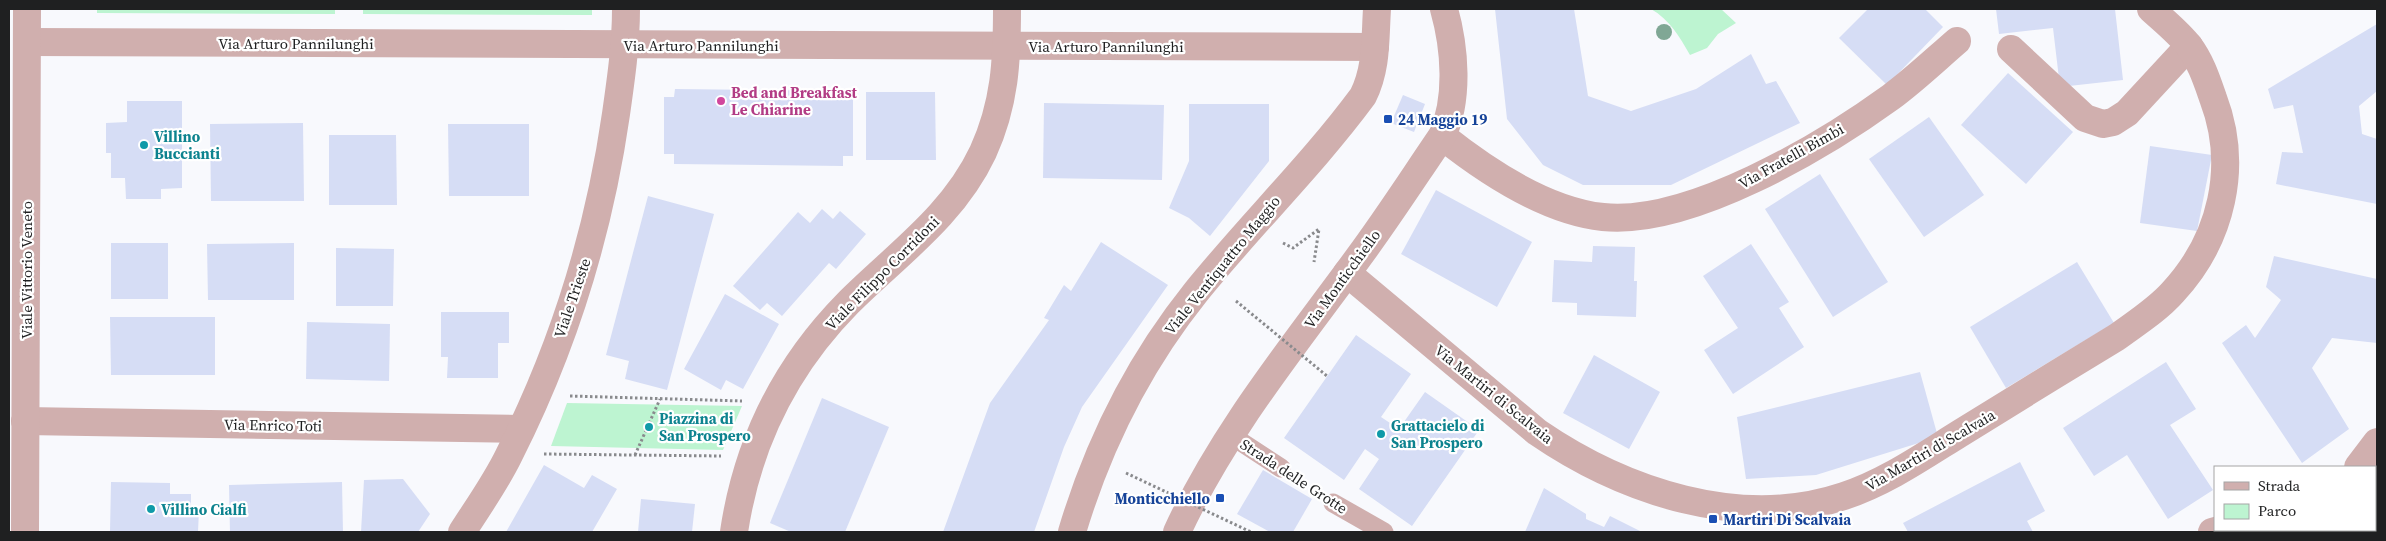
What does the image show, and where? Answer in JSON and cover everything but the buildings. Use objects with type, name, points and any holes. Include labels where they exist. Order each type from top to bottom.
[{"type":"street","name":"Viale Vittorio Veneto","points":[[25,532],[26,9]]},
{"type":"street","name":"Viale Trieste","points":[[462,532],[509,457],[522,429],[544,376],[592,239],[611,146],[626,44],[626,9]]},
{"type":"street","name":"Viale Filippo Corridoni","points":[[734,532],[749,463],[773,404],[787,380],[826,328],[848,304],[945,211],[982,153],[1000,103],[1006,78],[1007,9]]},
{"type":"street","name":"Viale Ventiquattro Maggio","points":[[1072,532],[1098,457],[1140,375],[1168,331],[1196,292],[1363,96],[1372,75],[1377,9]]},
{"type":"street","name":"Via Monticchiello","points":[[1176,532],[1194,494],[1229,434],[1353,265],[1442,136],[1450,119],[1452,102],[1449,26],[1444,9]]},
{"type":"street","name":"Via Martiri di Scalvaia","points":[[1353,265],[1537,432],[1570,453],[1620,478],[1664,494],[1697,502],[1762,509],[1803,507],[1842,497],[1887,478],[2117,337],[2150,313],[2173,292],[2183,279],[2215,227],[2222,201],[2225,177],[2224,142],[2218,110],[2202,69],[2189,46],[2152,9]]},
{"type":"street","name":"Via Fratelli Bimbi","points":[[1442,136],[1487,169],[1550,202],[1579,213],[1602,217],[1637,218],[1668,212],[1758,177],[1839,131],[1891,96],[1957,41]]},
{"type":"street","name":"Via Arturo Pannilunghi","points":[[27,42],[1375,47]]},
{"type":"street","points":[[2011,49],[2085,118],[2103,124],[2113,122],[2127,113],[2189,46]]},
{"type":"street","name":"Via Enrico Toti","points":[[25,421],[522,429]]},
{"type":"street","points":[[2359,466],[2377,442]]},
{"type":"lane","name":"Strada delle Grotte","points":[[1229,434],[1281,468]]},
{"type":"lane","name":"Strada delle Grotte","points":[[1333,503],[1384,532]]},
{"type":"path","points":[[1283,243],[1293,248],[1320,229],[1314,264],[1342,245],[1353,265]]},
{"type":"path","points":[[1236,302],[1327,376]]},
{"type":"path","points":[[562,396],[751,401]]},
{"type":"path","points":[[635,455],[660,398]]},
{"type":"path","points":[[535,454],[729,456]]},
{"type":"path","points":[[1126,473],[1251,532]]},
{"type":"green space","points":[[97,9],[335,9],[335,14],[97,13]]},
{"type":"green space","points":[[363,9],[592,9],[592,15],[363,14]]},
{"type":"green space","points":[[1651,9],[1721,9],[1736,23],[1718,34],[1707,48],[1690,55],[1669,23]]},
{"type":"green space","points":[[567,403],[742,406],[723,450],[551,446]]},
{"type":"place","name":"Bed and Breakfast Le Chiarine","points":[[721,101]]},
{"type":"place","name":"24 Maggio 19","points":[[1388,119]]},
{"type":"place","name":"Villino Buccianti","points":[[144,145]]},
{"type":"place","name":"Piazzina di San Prospero","points":[[649,427]]},
{"type":"place","name":"Grattacielo di San Prospero","points":[[1381,434]]},
{"type":"place","name":"Monticchiello","points":[[1220,498]]},
{"type":"place","name":"Villino Cialfi","points":[[151,509]]},
{"type":"place","name":"Martiri Di Scalvaia","points":[[1713,519]]}]
